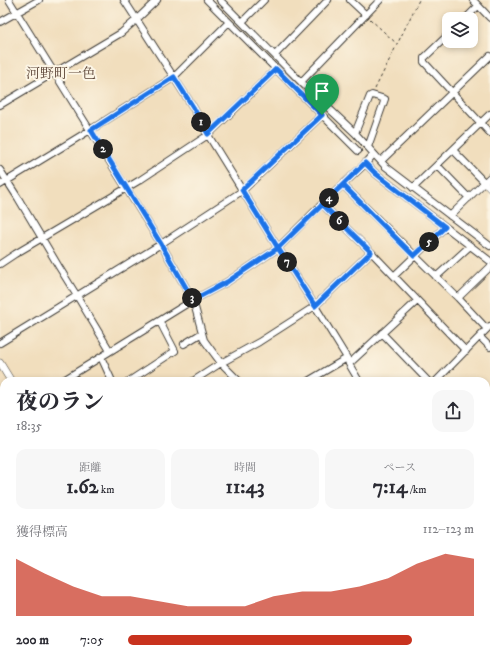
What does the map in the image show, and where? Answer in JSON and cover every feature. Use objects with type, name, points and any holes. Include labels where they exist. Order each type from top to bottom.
[{"type":"street","points":[[9,0],[161,244],[193,300],[204,340],[221,363],[235,377]]},
{"type":"street","points":[[0,22],[39,0]]},
{"type":"street","points":[[124,0],[193,107],[357,377]]},
{"type":"street","points":[[0,105],[120,33],[157,0]]},
{"type":"street","points":[[207,0],[358,151]]},
{"type":"street","points":[[220,0],[301,82],[355,133],[385,166],[490,246]]},
{"type":"street","points":[[242,22],[264,0]]},
{"type":"street","points":[[275,55],[328,0]]},
{"type":"street","points":[[350,0],[366,15]]},
{"type":"street","points":[[301,82],[380,0]]},
{"type":"street","points":[[473,0],[490,18]]},
{"type":"street","points":[[472,12],[478,6]]},
{"type":"street","points":[[0,185],[91,130],[174,77],[229,22]]},
{"type":"street","points":[[442,41],[424,58],[424,62],[490,133]]},
{"type":"street","points":[[381,161],[490,56]]},
{"type":"street","points":[[0,264],[140,180],[208,134],[276,69]]},
{"type":"street","points":[[355,133],[370,96],[372,95],[385,100],[368,147]]},
{"type":"street","points":[[413,188],[490,114]]},
{"type":"street","points":[[0,343],[161,244],[242,190],[322,115]]},
{"type":"street","points":[[453,150],[490,188]]},
{"type":"street","points":[[68,377],[160,322],[193,300],[227,282],[278,248],[374,154]]},
{"type":"street","points":[[365,163],[375,173],[490,261]]},
{"type":"street","points":[[437,166],[469,198]]},
{"type":"street","points":[[0,170],[110,351]]},
{"type":"street","points":[[450,216],[490,177]]},
{"type":"street","points":[[343,185],[488,328],[440,377]]},
{"type":"street","points":[[322,204],[371,252],[466,351]]},
{"type":"street","points":[[394,276],[445,227]]},
{"type":"street","points":[[436,277],[470,246]]},
{"type":"street","points":[[199,377],[315,306],[371,252]]},
{"type":"street","points":[[458,298],[490,267]]},
{"type":"street","points":[[316,377],[348,361],[382,333],[417,300]]},
{"type":"street","points":[[135,377],[175,351],[160,322]]},
{"type":"street","points":[[184,344],[202,333]]},
{"type":"street","points":[[382,333],[424,377]]},
{"type":"street","points":[[480,337],[490,347]]},
{"type":"street","points":[[101,357],[110,377]]},
{"type":"street","points":[[0,363],[9,377]]},
{"type":"path","points":[[372,95],[419,0]]},
{"type":"path","points":[[366,15],[398,45]]},
{"type":"district","name":"河野町一色","points":[[61,73]]},
{"type":"route","points":[[322,115],[242,190],[278,248],[315,306],[371,252],[322,204],[343,185],[414,256],[445,227],[375,173],[365,163],[322,204],[278,248],[227,282],[193,300],[161,244],[91,130],[174,77],[208,134],[276,69],[322,115]]}]
